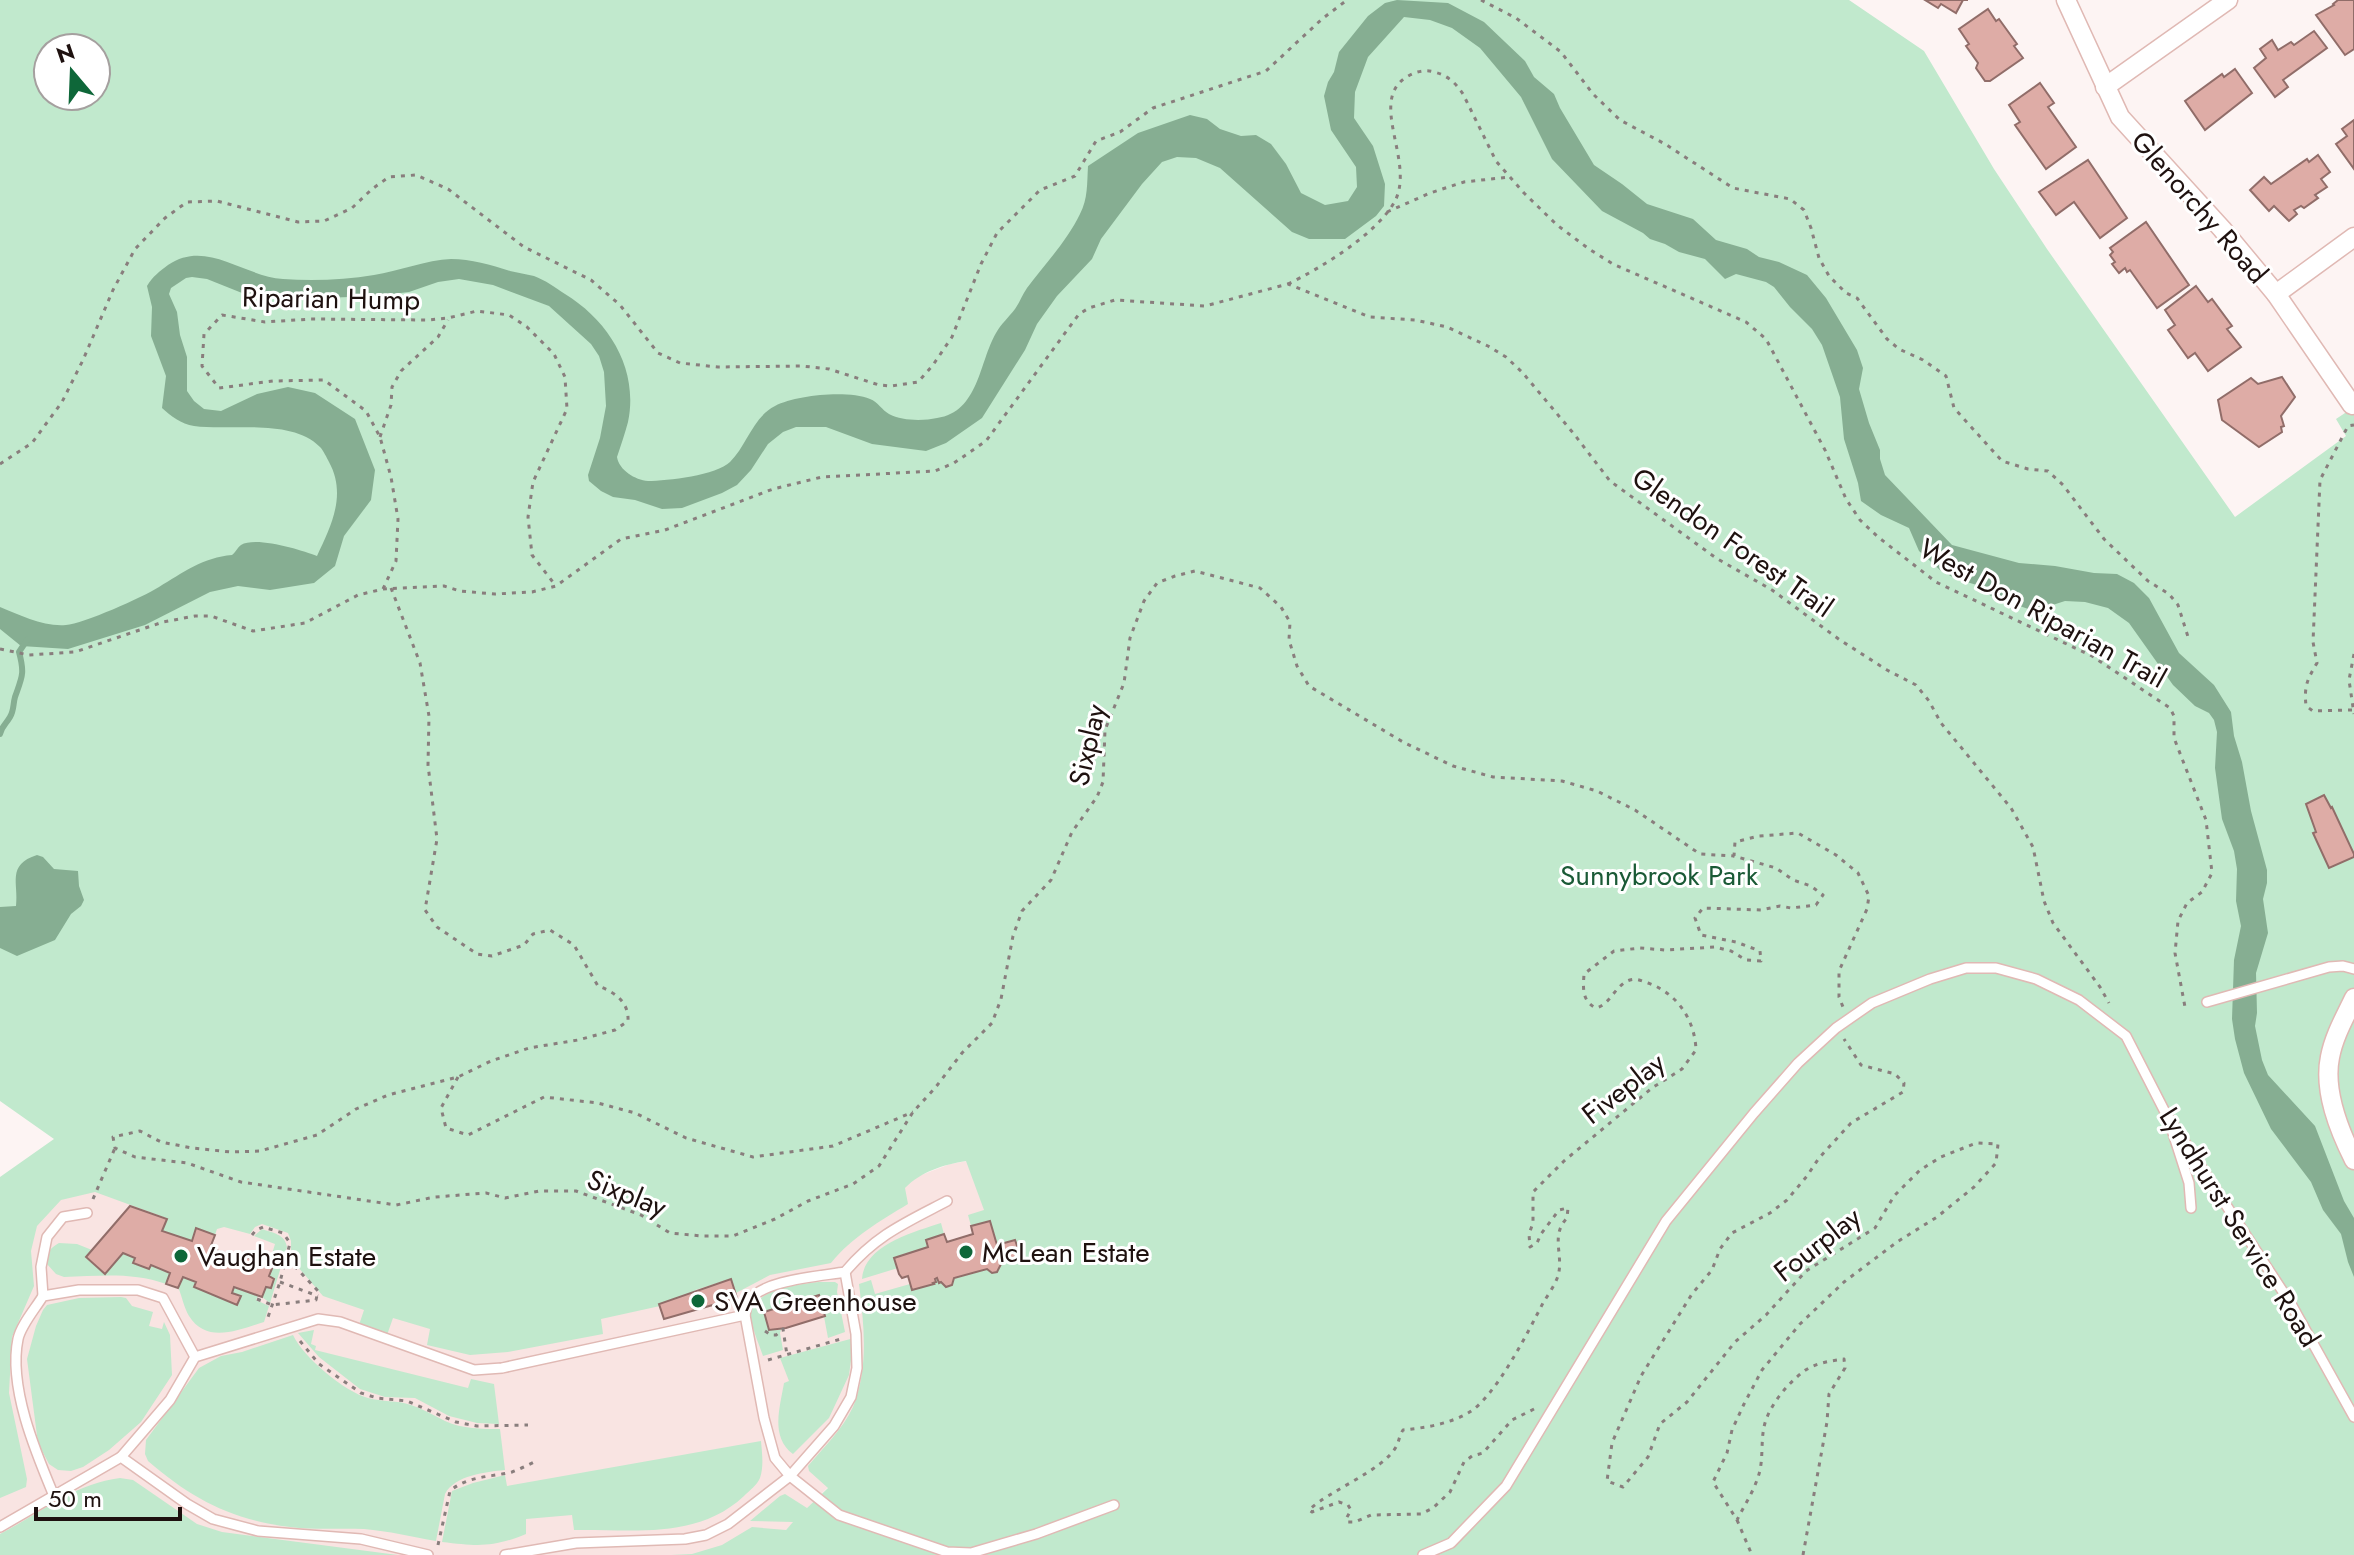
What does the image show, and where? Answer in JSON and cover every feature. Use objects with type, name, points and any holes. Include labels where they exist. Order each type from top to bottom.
[{"type":"street","name":"Glenorchy Road","points":[[2066,0],[2120,117],[2222,229],[2276,294],[2352,405]]},
{"type":"street","points":[[2105,87],[2228,0]]},
{"type":"street","points":[[2276,294],[2354,237]]},
{"type":"street","points":[[2354,998],[2332,1047],[2328,1070],[2338,1123],[2354,1160]]},
{"type":"lane","points":[[2207,1002],[2329,967],[2354,969]]},
{"type":"lane","points":[[1423,1555],[1451,1543],[1506,1486],[1666,1221],[1798,1063],[1836,1028],[1872,1003],[1930,979],[1966,968],[1996,968],[2036,979],[2079,1000],[2126,1036]]},
{"type":"lane","name":"Lyndhurst Service Road","points":[[2126,1036],[2165,1112],[2276,1281],[2354,1417]]},
{"type":"lane","points":[[2165,1112],[2184,1161],[2191,1208]]},
{"type":"lane","points":[[947,1201],[884,1235],[861,1252],[845,1272],[790,1281],[759,1291],[748,1301],[745,1315],[764,1418],[775,1458],[790,1476],[839,1515],[947,1552],[971,1553],[996,1548],[1114,1505]]},
{"type":"lane","points":[[54,1496],[33,1445],[17,1375],[18,1337],[43,1296],[41,1267],[47,1237],[63,1217],[87,1213]]},
{"type":"lane","points":[[505,1555],[576,1543],[685,1539],[706,1535],[728,1524],[790,1476],[834,1426],[851,1397],[857,1368],[856,1334],[845,1272]]},
{"type":"lane","points":[[43,1296],[79,1290],[138,1290],[163,1298],[195,1357]]},
{"type":"lane","points":[[0,1527],[121,1457],[170,1400],[195,1357],[318,1319],[340,1322],[474,1370],[502,1368],[745,1315]]},
{"type":"lane","points":[[121,1457],[213,1519],[258,1531],[361,1539],[430,1555]]},
{"type":"path","points":[[0,464],[32,443],[62,402],[135,249],[165,218],[187,202],[217,201],[298,222],[324,221],[352,208],[389,177],[416,175],[448,189],[524,247],[591,280],[620,305],[658,353],[680,363],[718,367],[802,366],[829,369],[879,385],[918,382],[952,337],[997,233],[1040,190],[1075,176],[1096,141],[1120,132],[1153,108],[1266,71],[1347,0]]},
{"type":"path","points":[[1481,0],[1516,18],[1561,52],[1593,94],[1620,120],[1665,144],[1733,188],[1790,199],[1804,210],[1819,258],[1829,276],[1846,293],[1857,298],[1887,339],[1946,376],[1954,408],[2002,461],[2048,471],[2063,485],[2104,539],[2178,605],[2189,640]]},
{"type":"path","name":"West Don Riparian Trail","points":[[1288,284],[1323,267],[1378,223],[1387,212],[1398,192],[1401,174],[1391,122],[1391,101],[1400,81],[1421,70],[1437,72],[1456,84],[1496,161],[1539,209],[1613,264],[1746,322],[1766,339],[1821,443],[1850,507],[1892,549],[1936,582],[2092,656],[2170,708],[2174,716],[2174,738],[2206,820],[2212,873],[2202,892],[2187,903],[2178,921],[2175,953],[2185,1007]]},
{"type":"path","name":"West Don Riparian Trail","points":[[1387,212],[1464,182],[1509,177]]},
{"type":"path","points":[[0,649],[29,655],[75,652],[163,622],[195,616],[211,616],[253,631],[305,623],[358,595],[391,588],[444,586],[460,591],[495,594],[532,592],[556,586],[621,539],[665,530],[773,489],[822,477],[945,469],[986,441],[1079,314],[1089,308],[1119,300],[1205,306],[1288,284]]},
{"type":"path","name":"Glendon Forest Trail","points":[[1288,284],[1370,317],[1415,320],[1447,327],[1488,346],[1522,372],[1610,481],[1716,558],[1772,590],[1852,648],[1916,685],[1941,723],[2011,808],[2033,847],[2044,901],[2053,923],[2100,987],[2126,1036]]},
{"type":"path","name":"Riparian Hump","points":[[383,589],[396,561],[398,519],[380,437],[366,411],[324,380],[273,381],[219,388],[202,366],[204,334],[222,315],[265,322],[311,319],[428,320],[477,311],[509,315],[527,327],[554,354],[565,377],[567,409],[533,482],[528,517],[532,555],[556,586]]},
{"type":"path","points":[[380,437],[391,405],[392,387],[401,371],[438,337],[448,318]]},
{"type":"path","points":[[2354,425],[2348,426],[2320,480],[2313,642],[2317,663],[2306,681],[2306,706],[2313,711],[2353,712],[2349,680],[2354,654]]},
{"type":"path","name":"Sixplay","points":[[115,1148],[135,1157],[187,1163],[241,1182],[396,1205],[435,1197],[486,1193],[505,1198],[539,1191],[576,1191],[641,1215],[670,1233],[733,1236],[853,1184],[879,1166],[913,1112],[962,1053],[992,1023],[1001,999],[1013,936],[1022,911],[1051,880],[1072,832],[1097,797],[1103,782],[1105,730],[1124,683],[1130,638],[1144,601],[1157,583],[1195,571],[1260,588],[1281,607],[1290,622],[1289,640],[1297,666],[1309,686],[1403,742],[1453,766],[1493,777],[1562,781],[1597,791],[1635,810],[1700,854],[1734,856]]},
{"type":"path","points":[[87,1213],[115,1148],[113,1137],[140,1131],[161,1142],[192,1148],[260,1151],[317,1135],[356,1109],[388,1095],[458,1077],[529,1048],[615,1030],[628,1021],[628,1010],[622,1001],[609,990],[598,986],[574,945],[550,930],[533,934],[524,945],[492,956],[477,954],[437,927],[425,910],[437,839],[428,765],[429,716],[420,663],[391,588]]},
{"type":"path","points":[[1734,856],[1735,842],[1759,836],[1798,833],[1836,855],[1858,873],[1869,896],[1867,909],[1839,971],[1839,997],[1848,1020]]},
{"type":"path","name":"Fiveplay","points":[[1557,1403],[1533,1409],[1512,1420],[1483,1453],[1464,1462],[1450,1492],[1433,1508],[1421,1514],[1371,1515],[1348,1522],[1346,1519],[1351,1510],[1348,1505],[1339,1502],[1312,1512],[1309,1510],[1351,1480],[1376,1467],[1396,1447],[1403,1430],[1423,1429],[1469,1413],[1489,1393],[1523,1342],[1558,1275],[1557,1236],[1567,1218],[1568,1208],[1559,1210],[1537,1243],[1530,1247],[1533,1192],[1564,1161],[1652,1088],[1682,1069],[1696,1050],[1696,1036],[1689,1018],[1677,1001],[1658,986],[1629,980],[1603,1006],[1596,1008],[1589,1004],[1583,991],[1584,974],[1614,951],[1640,948],[1715,947],[1731,951],[1746,960],[1761,961],[1760,951],[1736,942],[1701,935],[1695,918],[1703,908],[1761,910],[1780,906],[1808,907],[1816,905],[1823,895],[1776,868],[1734,856]]},
{"type":"path","name":"Fourplay","points":[[1737,1520],[1713,1482],[1727,1453],[1732,1430],[1762,1370],[1800,1324],[1844,1282],[1937,1217],[1974,1187],[1996,1163],[1998,1144],[1976,1143],[1941,1157],[1920,1170],[1894,1196],[1875,1228],[1806,1271],[1766,1315],[1735,1342],[1687,1402],[1660,1424],[1648,1457],[1623,1487],[1607,1481],[1612,1443],[1641,1376],[1692,1294],[1712,1270],[1720,1249],[1732,1233],[1770,1213],[1787,1200],[1851,1123],[1903,1092],[1904,1083],[1895,1074],[1861,1065],[1836,1028]]},
{"type":"path","points":[[458,1077],[441,1108],[446,1128],[468,1135],[544,1097],[598,1103],[635,1113],[686,1138],[753,1157],[833,1146],[913,1112]]},
{"type":"path","points":[[252,1235],[263,1227],[283,1233],[290,1243],[267,1319],[266,1336]]},
{"type":"path","points":[[257,1299],[272,1305],[316,1300],[318,1291],[287,1258]]},
{"type":"path","points":[[280,1282],[318,1296]]},
{"type":"path","points":[[292,1327],[319,1364],[361,1393],[407,1401],[456,1422],[477,1426],[528,1425]]},
{"type":"path","points":[[765,1331],[776,1335],[783,1329],[787,1355]]},
{"type":"path","points":[[754,1364],[856,1334]]},
{"type":"path","points":[[1752,1555],[1737,1520],[1760,1471],[1768,1414],[1804,1371],[1826,1361],[1844,1359],[1845,1368],[1829,1394],[1827,1422],[1803,1555]]},
{"type":"path","points":[[430,1555],[440,1542],[450,1491],[456,1486],[513,1471],[536,1461]]},
{"type":"shaded area","points":[[1397,0],[1448,3],[1484,22],[1525,61],[1534,77],[1554,94],[1594,165],[1647,204],[1693,219],[1716,240],[1747,249],[1759,257],[1807,275],[1826,298],[1857,350],[1863,368],[1859,389],[1880,450],[1885,475],[1952,545],[2019,563],[2117,574],[2134,583],[2149,598],[2179,653],[2214,685],[2231,712],[2251,811],[2267,870],[2263,899],[2268,933],[2256,973],[2255,1026],[2262,1060],[2268,1075],[2315,1126],[2344,1201],[2354,1218],[2354,1277],[2341,1234],[2323,1210],[2311,1182],[2271,1129],[2244,1073],[2235,1039],[2232,1019],[2234,960],[2241,926],[2236,901],[2237,869],[2222,819],[2215,768],[2217,732],[2209,713],[2195,706],[2173,685],[2129,623],[2108,608],[2065,601],[2034,611],[1991,596],[1977,585],[1940,570],[1919,551],[1909,528],[1861,501],[1844,439],[1840,397],[1822,345],[1812,329],[1766,282],[1736,274],[1725,279],[1705,259],[1650,239],[1602,211],[1552,159],[1521,97],[1480,48],[1452,28],[1430,20],[1404,17],[1368,57],[1355,92],[1354,118],[1373,146],[1385,184],[1384,206],[1376,216],[1345,239],[1309,239],[1292,232],[1220,168],[1196,158],[1177,157],[1162,162],[1101,239],[1092,259],[1057,296],[1037,324],[1025,350],[982,418],[946,443],[926,451],[872,444],[826,427],[796,427],[783,432],[768,444],[737,485],[682,508],[662,509],[613,497],[589,481],[606,406],[604,372],[591,344],[549,306],[493,285],[459,279],[409,292],[298,299],[247,295],[207,279],[186,278],[171,288],[169,294],[177,312],[187,357],[187,391],[194,401],[204,409],[221,411],[257,394],[288,387],[315,393],[355,419],[375,470],[371,500],[344,536],[335,566],[314,583],[270,590],[238,586],[210,592],[145,625],[68,649],[21,646],[0,629],[0,607],[41,622],[58,625],[74,623],[140,597],[203,562],[232,555],[248,543],[279,545],[317,556],[332,522],[337,498],[334,474],[320,447],[308,438],[277,429],[189,425],[162,408],[166,376],[151,336],[152,307],[147,286],[168,265],[182,258],[211,257],[283,279],[363,277],[451,259],[534,276],[581,305],[595,318],[607,332],[625,365],[630,402],[628,422],[617,457],[624,470],[648,481],[691,476],[724,467],[761,417],[784,402],[822,395],[860,396],[873,400],[889,414],[913,420],[951,414],[962,406],[976,384],[998,330],[1075,224],[1086,197],[1088,166],[1138,133],[1190,115],[1207,119],[1220,129],[1241,136],[1256,135],[1271,144],[1301,193],[1325,205],[1348,201],[1357,187],[1356,167],[1331,130],[1324,96],[1339,52],[1368,16],[1385,3]]},
{"type":"shaded area","points":[[37,855],[54,869],[78,871],[84,900],[55,940],[17,956],[0,948],[0,907],[16,906],[18,869],[27,859]]},
{"type":"shaded area","points":[[967,1161],[1085,1240],[821,1494],[786,1530],[770,1555],[0,1555],[0,1177],[904,1188],[916,1177]]},
{"type":"green space","name":"Sunnybrook Park","points":[[0,0],[1849,0],[1924,51],[1994,169],[2047,249],[2235,517],[2346,436],[2336,419],[2354,407],[2354,1555],[671,1555],[692,1554],[722,1545],[752,1527],[786,1530],[793,1522],[750,1521],[780,1496],[785,1494],[807,1508],[828,1488],[809,1471],[808,1466],[844,1423],[858,1392],[864,1346],[859,1284],[871,1280],[875,1294],[910,1284],[925,1287],[937,1278],[946,1287],[952,1285],[954,1278],[987,1269],[997,1272],[1002,1262],[1020,1257],[1015,1240],[997,1245],[990,1221],[971,1226],[968,1215],[984,1210],[966,1161],[918,1177],[905,1188],[908,1204],[857,1237],[831,1263],[770,1275],[736,1293],[731,1279],[695,1290],[696,1293],[660,1306],[601,1319],[603,1334],[508,1352],[470,1355],[427,1345],[430,1329],[393,1318],[387,1335],[359,1325],[364,1310],[323,1296],[291,1259],[288,1233],[262,1224],[250,1234],[224,1227],[217,1229],[215,1235],[196,1229],[192,1241],[162,1231],[166,1218],[95,1192],[61,1200],[37,1226],[31,1251],[34,1286],[12,1337],[9,1393],[27,1479],[26,1487],[0,1498],[0,1177],[54,1139],[0,1101]]},
{"type":"green space","points":[[941,1223],[944,1234],[926,1240],[928,1247],[895,1257],[898,1268],[862,1279],[871,1257],[881,1249]]},
{"type":"green space","points":[[262,1229],[281,1237],[287,1247],[270,1303],[262,1297],[274,1279],[269,1276],[273,1266],[269,1264],[275,1244],[254,1236]]},
{"type":"green space","points":[[59,1243],[77,1244],[92,1250],[86,1258],[104,1274],[123,1253],[135,1258],[134,1263],[149,1269],[151,1265],[170,1273],[166,1284],[128,1276],[64,1277],[56,1274],[47,1264],[49,1251]]},
{"type":"green space","points":[[183,1277],[196,1282],[195,1287],[237,1305],[240,1296],[232,1293],[234,1287],[258,1296],[256,1300],[269,1306],[264,1322],[224,1332],[205,1330],[196,1325],[189,1316],[178,1287]]},
{"type":"green space","points":[[819,1282],[838,1284],[845,1332],[828,1338],[820,1295],[764,1312],[769,1330],[782,1327],[783,1350],[763,1356],[751,1319],[757,1301],[776,1290]]},
{"type":"green space","points":[[121,1297],[132,1306],[153,1312],[149,1326],[162,1329],[164,1322],[170,1335],[172,1375],[141,1422],[109,1450],[83,1467],[71,1471],[58,1470],[49,1464],[38,1443],[27,1359],[36,1326],[47,1305],[79,1298]]},
{"type":"green space","points":[[314,1330],[311,1344],[316,1346],[315,1350],[468,1388],[471,1379],[494,1384],[499,1424],[477,1423],[449,1416],[415,1398],[385,1397],[360,1389],[319,1357],[298,1333]]},
{"type":"green space","points":[[293,1335],[315,1363],[359,1394],[411,1405],[459,1426],[500,1429],[505,1470],[472,1476],[450,1488],[445,1494],[436,1541],[373,1530],[299,1528],[250,1519],[197,1497],[148,1461],[146,1440],[199,1368],[221,1356]]},
{"type":"green space","points":[[854,1338],[849,1375],[829,1418],[793,1454],[781,1439],[779,1430],[784,1383],[789,1381],[780,1358]]},
{"type":"green space","points":[[761,1441],[762,1469],[757,1483],[726,1510],[706,1520],[664,1529],[574,1530],[572,1515],[526,1519],[526,1534],[494,1544],[442,1542],[452,1491],[473,1483],[505,1475],[507,1486]]},
{"type":"green space","points":[[120,1478],[133,1480],[197,1524],[222,1532],[398,1555],[0,1555],[0,1534],[87,1486]]},
{"type":"building","points":[[1925,0],[1963,0],[1956,13],[1941,4],[1938,8]]},
{"type":"building","points":[[2338,0],[2354,0],[2354,49],[2345,55],[2316,15]]},
{"type":"building","points":[[1988,9],[2017,44],[2014,46],[2023,58],[1990,81],[1985,81],[1959,29]]},
{"type":"building","points":[[2314,31],[2327,48],[2283,80],[2288,87],[2275,97],[2254,68],[2266,58],[2260,49],[2272,40],[2278,50],[2291,42],[2294,45]]},
{"type":"building","points":[[2235,69],[2252,93],[2205,130],[2185,101],[2222,74],[2224,77]]},
{"type":"building","points":[[2040,83],[2054,103],[2048,107],[2076,147],[2046,169],[2015,125],[2020,122],[2009,105]]},
{"type":"building","points":[[2354,120],[2354,169],[2336,144],[2347,136],[2342,129]]},
{"type":"building","points":[[2318,155],[2330,172],[2321,179],[2327,187],[2304,208],[2301,206],[2294,210],[2297,214],[2289,221],[2274,206],[2269,211],[2250,190],[2264,177],[2271,184]]},
{"type":"building","points":[[2088,160],[2127,218],[2100,238],[2074,202],[2056,215],[2039,192]]},
{"type":"building","points":[[2146,222],[2189,285],[2157,308],[2130,270],[2127,272],[2125,268],[2119,273],[2110,255],[2113,252],[2110,248]]},
{"type":"building","points":[[2196,286],[2208,302],[2212,299],[2232,326],[2227,329],[2241,347],[2208,371],[2195,353],[2188,358],[2168,330],[2175,325],[2165,310]]},
{"type":"building","points":[[2282,377],[2295,397],[2281,416],[2282,432],[2259,447],[2222,420],[2218,400],[2251,378],[2258,384]]},
{"type":"building","points":[[2324,795],[2354,854],[2354,857],[2329,868],[2313,833],[2316,832],[2306,804]]},
{"type":"building","name":"Vaughan Estate","points":[[130,1206],[167,1219],[162,1231],[192,1241],[196,1228],[215,1235],[210,1248],[273,1266],[269,1276],[274,1279],[271,1288],[266,1287],[262,1297],[234,1287],[232,1293],[241,1296],[237,1305],[194,1287],[196,1282],[183,1277],[178,1288],[166,1284],[170,1273],[151,1265],[149,1269],[133,1263],[135,1258],[123,1253],[105,1274],[86,1257]]},
{"type":"building","name":"McLean Estate","points":[[990,1221],[997,1245],[1015,1240],[1021,1257],[1002,1262],[997,1272],[987,1269],[954,1278],[952,1285],[946,1287],[937,1278],[934,1284],[912,1290],[908,1276],[902,1278],[899,1274],[894,1258],[928,1247],[926,1240],[944,1234],[947,1242],[973,1234],[971,1226]]},
{"type":"building","name":"SVA Greenhouse","points":[[731,1279],[737,1298],[664,1319],[659,1304]]},
{"type":"building","points":[[819,1295],[825,1316],[769,1330],[764,1312]]},
{"type":"waterway","points":[[0,734],[12,712],[22,675],[19,652],[27,640]]},
{"type":"place","name":"McLean Estate","points":[[966,1252]]},
{"type":"place","name":"Vaughan Estate","points":[[181,1256]]},
{"type":"place","name":"SVA Greenhouse","points":[[698,1301]]}]
